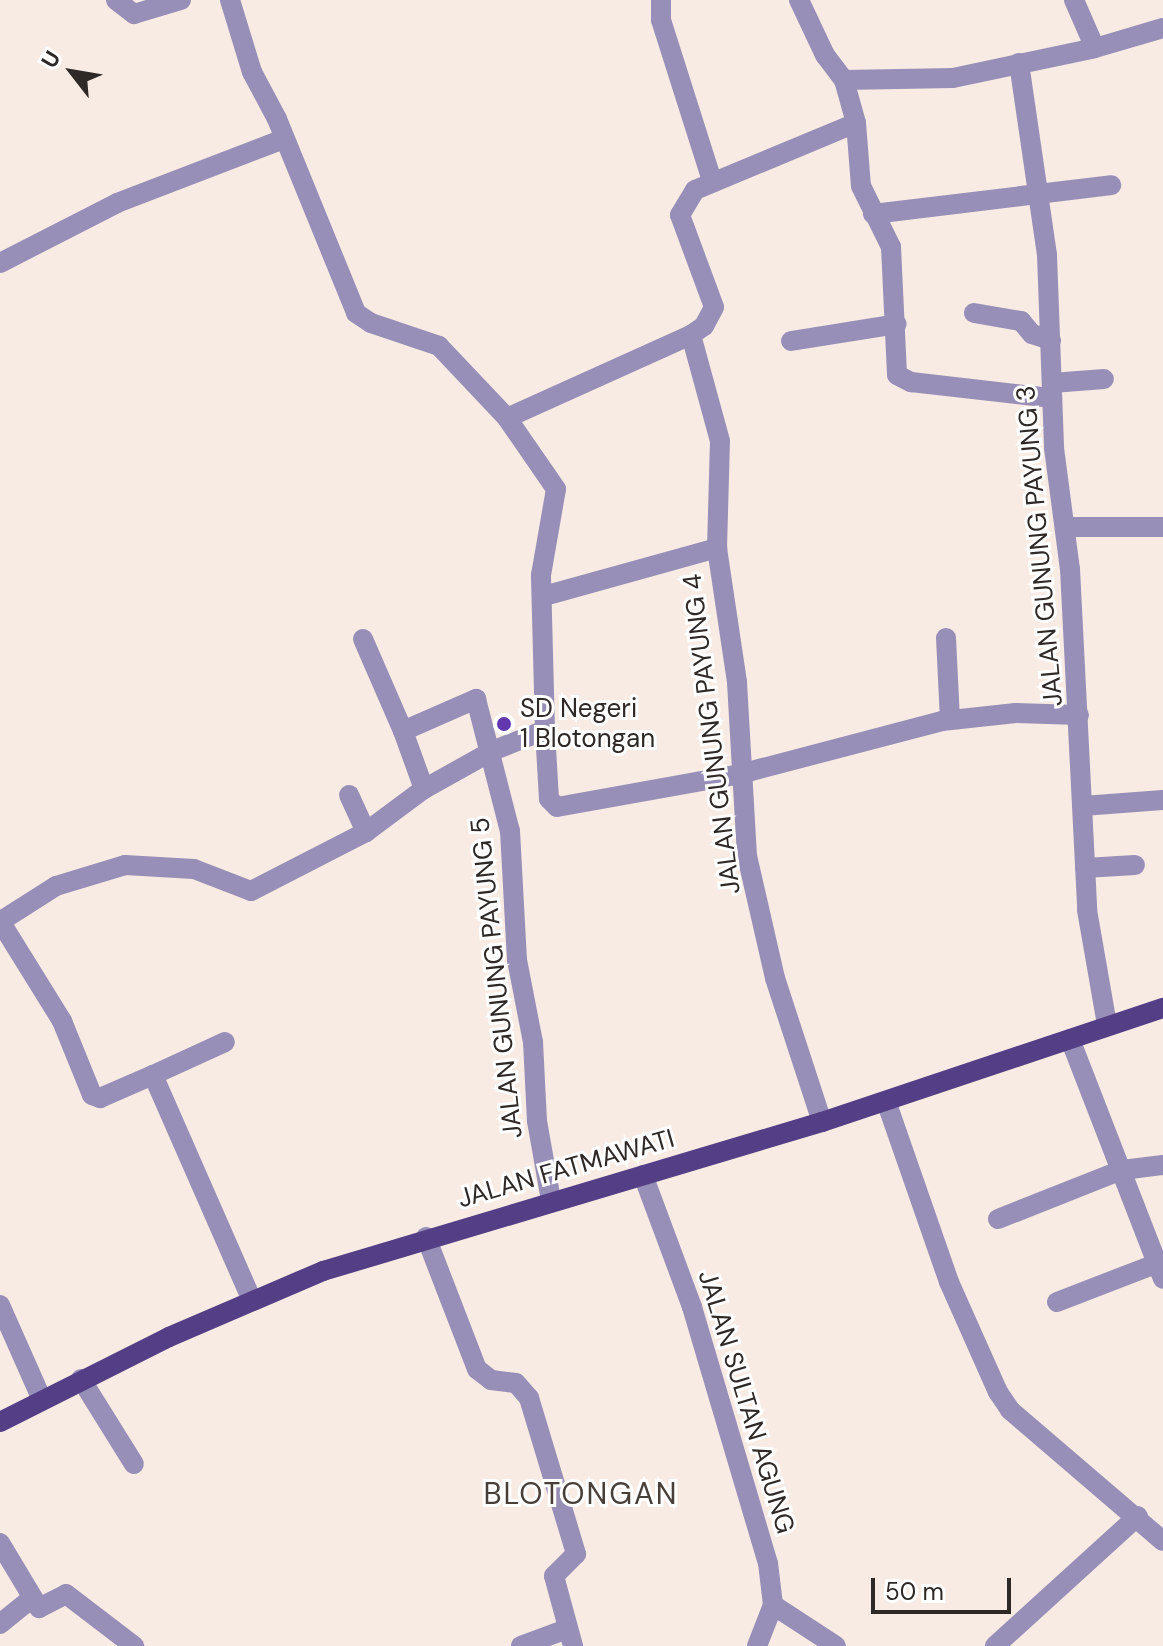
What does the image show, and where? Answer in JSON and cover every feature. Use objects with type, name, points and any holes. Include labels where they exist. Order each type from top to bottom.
[{"type":"main road","name":"JALAN FATMAWATI","points":[[0,1422],[81,1379],[252,1300],[426,1237],[822,1122],[1163,1008]]},
{"type":"street","points":[[116,0],[134,14],[181,0]]},
{"type":"street","points":[[230,0],[252,72],[284,139],[356,313],[371,323],[439,346],[507,418],[556,489],[543,543],[545,730],[549,799],[557,807],[740,774],[950,719],[1016,713],[1079,715]]},
{"type":"street","points":[[661,0],[661,20],[712,181]]},
{"type":"street","points":[[799,0],[825,55],[844,80],[856,123],[861,186],[891,247],[897,324],[896,367],[900,379],[1052,390],[1104,379]]},
{"type":"street","points":[[1074,0],[1095,48]]},
{"type":"street","points":[[844,80],[953,78],[1095,48],[1163,28]]},
{"type":"street","name":"JALAN GUNUNG PAYUNG 3","points":[[1019,63],[1042,197],[1052,390],[1079,715],[1085,868],[1107,1025]]},
{"type":"street","points":[[507,418],[691,335],[704,326],[714,307],[680,215],[684,201],[712,181],[856,123]]},
{"type":"street","points":[[0,263],[117,203],[284,139]]},
{"type":"street","points":[[873,214],[1042,197],[1111,185]]},
{"type":"street","points":[[974,313],[1021,321],[1032,334],[1051,340]]},
{"type":"street","points":[[791,341],[897,324]]},
{"type":"street","name":"JALAN GUNUNG PAYUNG 4","points":[[691,335],[720,441],[717,548],[737,682],[747,856],[760,912],[822,1122]]},
{"type":"street","points":[[1065,527],[1163,527]]},
{"type":"street","points":[[544,596],[717,548]]},
{"type":"street","points":[[946,638],[950,719]]},
{"type":"street","points":[[363,639],[424,789]]},
{"type":"street","name":"JALAN GUNUNG PAYUNG 5","points":[[403,731],[476,699],[492,751],[510,831],[517,960],[533,1042],[537,1121],[551,1200]]},
{"type":"street","points":[[225,1042],[100,1098],[92,1095],[62,1021],[0,921],[56,886],[125,865],[194,869],[251,891],[366,832],[424,789],[492,751],[545,730]]},
{"type":"street","points":[[349,795],[366,832]]},
{"type":"street","points":[[1083,806],[1163,800]]},
{"type":"street","points":[[1085,868],[1135,865]]},
{"type":"street","points":[[1057,1302],[1161,1267],[1070,1039]]},
{"type":"street","points":[[153,1075],[252,1300]]},
{"type":"street","points":[[886,1101],[949,1282],[998,1392],[1026,1424],[1138,1516],[1163,1541]]},
{"type":"street","points":[[998,1219],[1122,1170],[1163,1165]]},
{"type":"street","name":"JALAN SULTAN AGUNG","points":[[643,1175],[696,1322],[768,1563],[773,1605],[757,1646]]},
{"type":"street","points":[[426,1237],[477,1369],[491,1380],[516,1383],[529,1398],[576,1554],[554,1576],[570,1637],[521,1646]]},
{"type":"street","points":[[0,1305],[42,1400]]},
{"type":"street","points":[[81,1379],[134,1464]]},
{"type":"street","points":[[995,1646],[1138,1516]]},
{"type":"street","points":[[0,1543],[32,1598],[44,1609],[66,1594],[134,1646]]},
{"type":"street","points":[[0,1624],[32,1598]]},
{"type":"street","points":[[773,1605],[836,1646]]},
{"type":"place","name":"SD Negeri 1 Blotongan","points":[[504,724]]},
{"type":"district","name":"BLOTONGAN","points":[[581,1494]]}]
